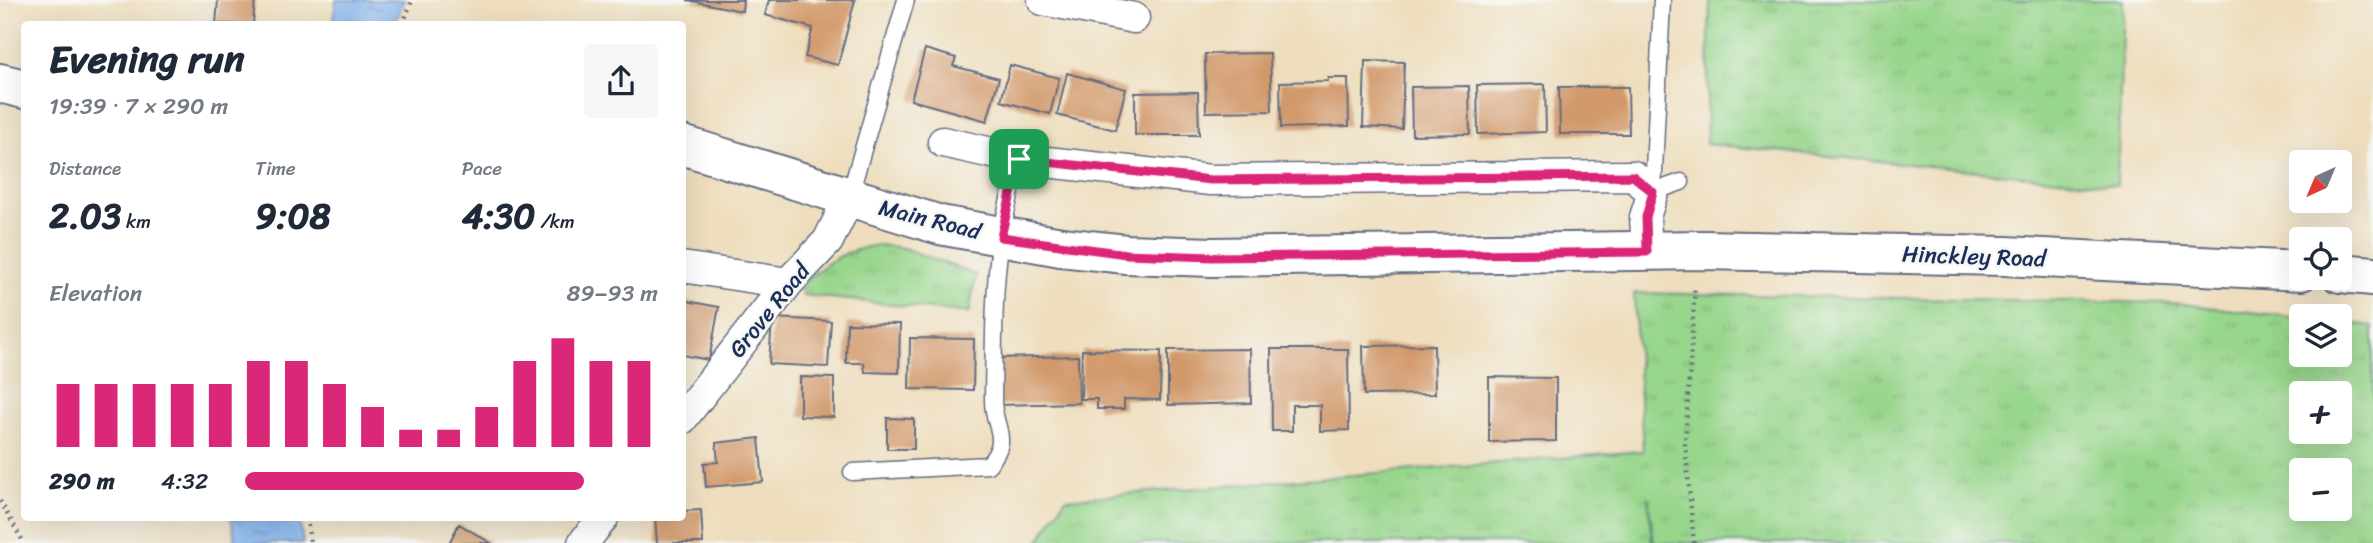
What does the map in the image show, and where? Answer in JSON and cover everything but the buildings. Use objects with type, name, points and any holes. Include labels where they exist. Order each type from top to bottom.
[{"type":"main road","points":[[0,83],[21,88]]},
{"type":"main road","name":"Main Road","points":[[686,146],[940,225],[1001,237],[1113,252],[1212,257],[1647,252]]},
{"type":"main road","name":"Hinckley Road","points":[[1647,252],[1702,250],[2005,256],[2289,270]]},
{"type":"main road","points":[[2352,275],[2373,276]]},
{"type":"street","points":[[1043,0],[1135,18]]},
{"type":"street","points":[[943,142],[1019,159],[1211,180],[1633,176],[1667,187],[1646,217],[1647,252]]},
{"type":"street","name":"Grove Road","points":[[686,414],[788,283],[828,241],[849,198]]},
{"type":"street","points":[[686,268],[788,283]]},
{"type":"street","points":[[583,543],[601,521]]},
{"type":"lane","points":[[849,198],[906,0]]},
{"type":"lane","points":[[1662,0],[1667,187]]},
{"type":"lane","points":[[852,472],[988,465],[997,455],[1001,446],[1001,430],[993,404],[993,317],[1001,237],[1019,159]]},
{"type":"path","points":[[404,21],[412,0]]},
{"type":"path","points":[[1694,543],[1685,444],[1692,298],[1702,250]]},
{"type":"path","points":[[0,501],[24,543]]},
{"type":"path","points":[[307,521],[310,543]]},
{"type":"green space","points":[[1710,0],[2123,0],[2117,185],[1706,144]]},
{"type":"green space","points":[[879,245],[903,248],[976,275],[969,313],[803,295],[800,287],[827,264],[855,250]]},
{"type":"green space","points":[[1634,293],[2174,303],[2289,317],[2289,367],[2352,367],[2352,323],[2373,326],[2373,543],[1654,543],[1648,497],[1652,543],[1038,543],[1065,499],[1643,451]]},
{"type":"water","points":[[336,0],[404,0],[396,21],[333,21]]},
{"type":"water","points":[[232,521],[299,521],[303,543],[236,543]]},
{"type":"route","points":[[1019,159],[1211,180],[1633,176],[1653,192],[1646,217],[1647,252],[1212,257],[1126,254],[1001,237],[1019,159]]}]
